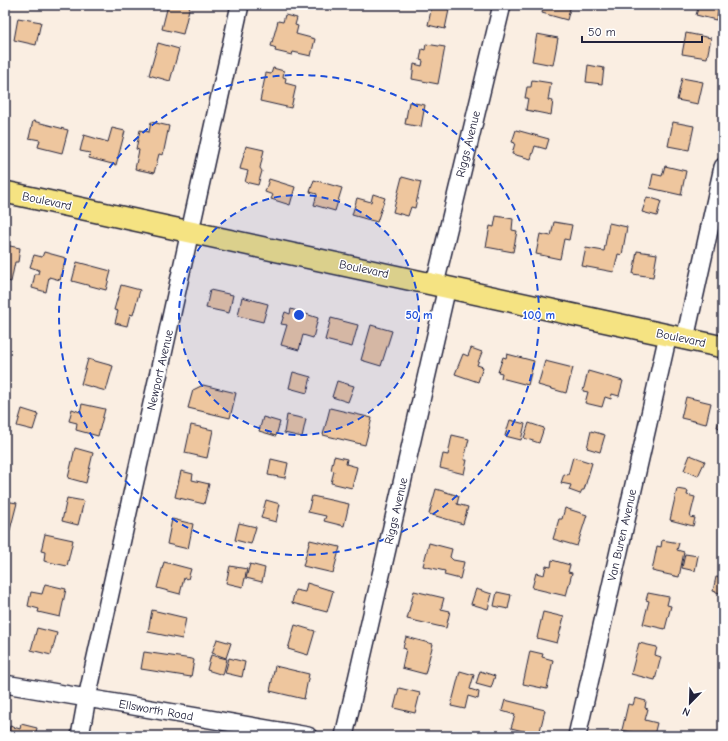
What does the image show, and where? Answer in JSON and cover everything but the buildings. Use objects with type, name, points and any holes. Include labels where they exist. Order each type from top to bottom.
[{"type":"main road","name":"Boulevard","points":[[5,192],[723,347]]},
{"type":"street","name":"Newport Avenue","points":[[80,736],[87,698],[240,5]]},
{"type":"street","name":"Riggs Avenue","points":[[344,736],[502,5]]},
{"type":"street","name":"Van Buren Avenue","points":[[577,736],[677,337],[723,167]]},
{"type":"street","name":"Ellsworth Road","points":[[5,684],[308,736]]}]
